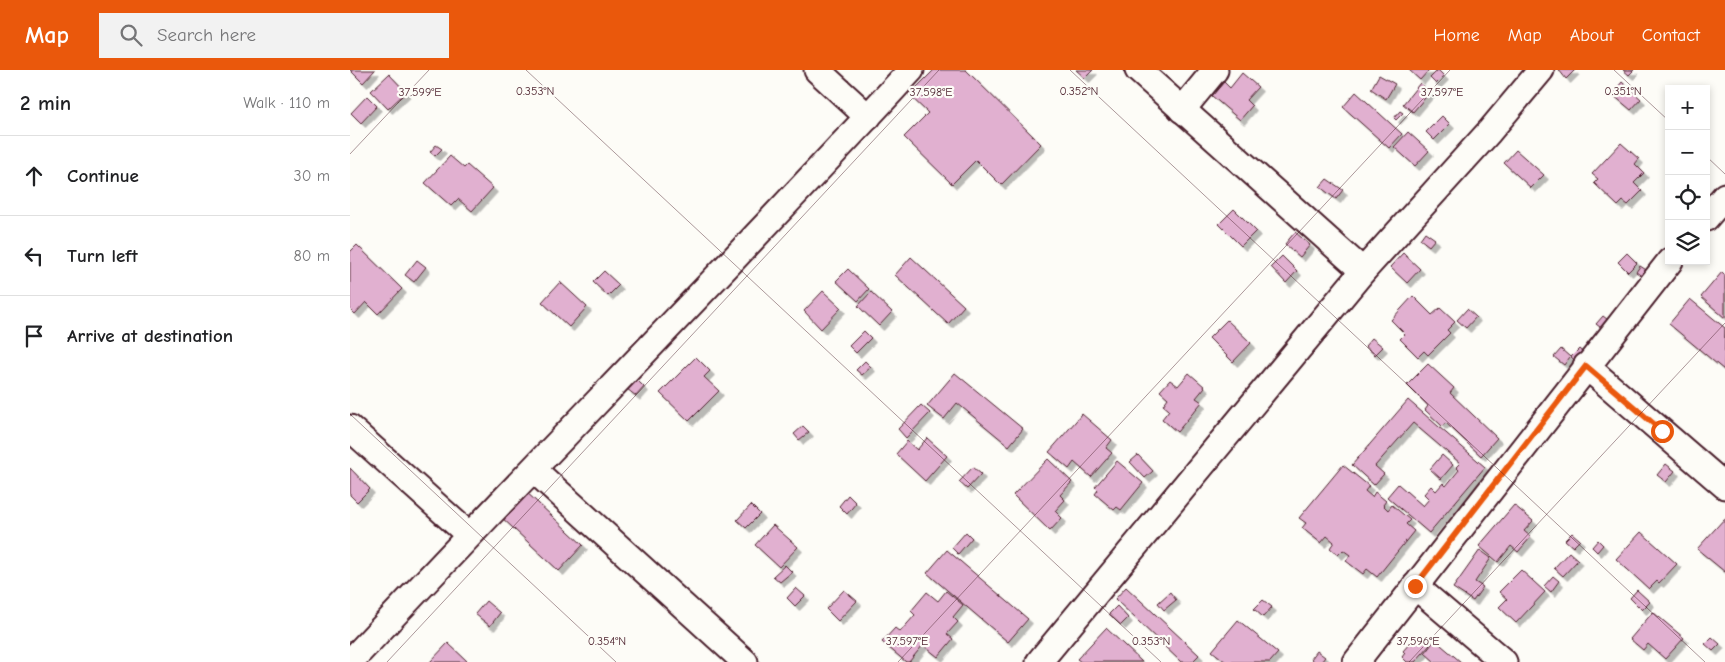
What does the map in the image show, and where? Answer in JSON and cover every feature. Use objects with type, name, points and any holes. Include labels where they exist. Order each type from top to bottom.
[{"type":"street","points":[[817,70],[868,117]]},
{"type":"street","points":[[350,662],[911,70]]},
{"type":"street","points":[[1138,70],[1363,271]]},
{"type":"street","points":[[1182,110],[1215,70]]},
{"type":"street","points":[[1038,662],[1363,271],[1482,139],[1540,70]]},
{"type":"street","points":[[1710,213],[1725,196]]},
{"type":"street","points":[[1356,662],[1667,265]]},
{"type":"street","points":[[1586,366],[1725,486]]},
{"type":"street","points":[[350,428],[469,535]]},
{"type":"street","points":[[534,470],[745,662]]},
{"type":"street","points":[[1415,586],[1504,662]]},
{"type":"building","points":[[350,70],[375,70],[363,83]]},
{"type":"building","points":[[934,70],[966,70],[1041,144],[1001,185],[976,160],[952,184],[904,137],[928,113],[909,95]]},
{"type":"building","points":[[1076,70],[1093,70],[1085,78]]},
{"type":"building","points":[[1409,70],[1429,70],[1420,80]]},
{"type":"building","points":[[1438,70],[1444,76],[1436,84],[1430,78]]},
{"type":"building","points":[[1559,70],[1575,70],[1566,79]]},
{"type":"building","points":[[1623,70],[1634,70],[1629,75]]},
{"type":"building","points":[[1242,73],[1258,87],[1246,100],[1252,106],[1240,120],[1212,96],[1224,82],[1230,88]]},
{"type":"building","points":[[389,74],[406,92],[388,109],[371,91]]},
{"type":"building","points":[[1379,75],[1395,84],[1386,99],[1371,89]]},
{"type":"building","points":[[1622,82],[1641,99],[1631,110],[1612,94]]},
{"type":"building","points":[[1420,83],[1430,92],[1413,112],[1403,104]]},
{"type":"building","points":[[1356,92],[1402,134],[1389,148],[1343,107]]},
{"type":"building","points":[[367,96],[377,106],[361,123],[351,113]]},
{"type":"building","points":[[1400,111],[1403,113],[1396,120],[1394,118]]},
{"type":"building","points":[[1442,116],[1450,124],[1434,140],[1426,132]]},
{"type":"building","points":[[1408,132],[1429,151],[1415,166],[1394,147]]},
{"type":"building","points":[[1621,143],[1639,159],[1635,164],[1644,173],[1634,183],[1642,191],[1628,205],[1623,201],[1618,206],[1594,183],[1598,179],[1592,174]]},
{"type":"building","points":[[436,145],[442,149],[435,156],[430,152]]},
{"type":"building","points":[[1516,150],[1544,175],[1531,188],[1504,163]]},
{"type":"building","points":[[450,156],[464,168],[467,165],[493,188],[472,211],[458,199],[451,206],[425,183]]},
{"type":"building","points":[[1327,179],[1343,190],[1336,199],[1320,187]]},
{"type":"building","points":[[1234,209],[1256,231],[1241,246],[1219,224]]},
{"type":"building","points":[[1295,232],[1310,245],[1300,257],[1285,244]]},
{"type":"building","points":[[1425,232],[1435,239],[1429,246],[1420,239]]},
{"type":"building","points":[[357,245],[402,289],[378,314],[366,302],[355,314],[350,309],[350,252]]},
{"type":"building","points":[[1403,253],[1420,269],[1407,283],[1390,267]]},
{"type":"building","points":[[1627,253],[1637,263],[1628,272],[1618,262]]},
{"type":"building","points":[[1282,256],[1297,271],[1286,283],[1271,267]]},
{"type":"building","points":[[911,257],[964,306],[948,324],[895,275]]},
{"type":"building","points":[[417,260],[426,267],[414,282],[405,275]]},
{"type":"building","points":[[1640,266],[1648,271],[1643,277],[1636,272]]},
{"type":"building","points":[[848,269],[869,289],[858,301],[836,281]]},
{"type":"building","points":[[604,271],[619,285],[608,296],[593,282]]},
{"type":"building","points":[[1722,272],[1725,275],[1725,318],[1701,297]]},
{"type":"building","points":[[560,282],[587,307],[569,327],[542,302]]},
{"type":"building","points":[[823,291],[841,308],[821,329],[804,311]]},
{"type":"building","points":[[871,292],[892,312],[879,326],[858,306]]},
{"type":"building","points":[[1413,296],[1432,315],[1440,308],[1455,322],[1447,330],[1450,333],[1428,355],[1424,351],[1418,357],[1400,339],[1405,334],[1391,320]]},
{"type":"building","points":[[1690,299],[1725,328],[1724,370],[1669,324]]},
{"type":"building","points":[[1467,309],[1476,317],[1466,328],[1457,320]]},
{"type":"building","points":[[1603,316],[1612,323],[1605,331],[1596,324]]},
{"type":"building","points":[[1227,320],[1251,343],[1233,362],[1209,338]]},
{"type":"building","points":[[864,331],[871,338],[856,353],[849,346]]},
{"type":"building","points":[[1372,338],[1383,347],[1375,355],[1365,346]]},
{"type":"building","points":[[1561,349],[1570,357],[1564,365],[1554,357]]},
{"type":"building","points":[[1579,349],[1585,354],[1578,363],[1571,357]]},
{"type":"building","points":[[696,357],[710,371],[704,377],[719,391],[689,421],[660,393]]},
{"type":"building","points":[[865,361],[871,367],[862,375],[856,370]]},
{"type":"building","points":[[1428,364],[1454,388],[1450,393],[1497,438],[1481,456],[1446,423],[1442,426],[1425,410],[1428,406],[1407,385]]},
{"type":"building","points":[[955,373],[1023,429],[1009,446],[957,403],[944,419],[927,406]]},
{"type":"building","points":[[1189,373],[1205,387],[1196,398],[1202,402],[1177,432],[1162,419],[1169,410],[1163,405],[1168,398],[1160,391],[1170,380],[1178,386]]},
{"type":"building","points":[[636,379],[644,387],[636,396],[627,389]]},
{"type":"building","points":[[1408,400],[1485,467],[1429,533],[1387,497],[1398,484],[1423,506],[1429,499],[1424,494],[1431,486],[1436,491],[1443,483],[1446,486],[1459,470],[1456,467],[1460,463],[1413,423],[1375,466],[1384,474],[1374,485],[1352,465]]},
{"type":"building","points":[[921,405],[930,413],[906,438],[898,429]]},
{"type":"building","points":[[1082,414],[1112,440],[1106,448],[1112,453],[1091,477],[1074,462],[1069,469],[1049,452]]},
{"type":"building","points":[[803,426],[809,432],[799,440],[794,434]]},
{"type":"building","points":[[927,438],[947,456],[925,481],[896,454],[907,441],[917,450]]},
{"type":"building","points":[[1138,455],[1153,471],[1145,478],[1130,462]]},
{"type":"building","points":[[1442,455],[1453,465],[1441,479],[1430,469]]},
{"type":"building","points":[[1048,459],[1072,482],[1060,495],[1065,500],[1055,511],[1062,518],[1050,531],[1013,495]]},
{"type":"building","points":[[1117,461],[1143,483],[1121,510],[1117,507],[1114,510],[1095,494],[1098,490],[1095,487]]},
{"type":"building","points":[[1666,464],[1675,471],[1666,482],[1657,475]]},
{"type":"building","points":[[1343,465],[1369,486],[1365,491],[1372,497],[1375,492],[1386,501],[1383,505],[1388,510],[1392,505],[1410,520],[1406,524],[1414,531],[1377,577],[1367,569],[1363,574],[1346,561],[1350,555],[1343,550],[1338,555],[1330,548],[1334,542],[1327,536],[1321,543],[1302,528],[1306,523],[1299,518]]},
{"type":"building","points":[[973,467],[981,474],[967,489],[959,482]]},
{"type":"building","points":[[350,468],[370,489],[357,502],[350,495]]},
{"type":"building","points":[[523,489],[583,545],[559,571],[499,515]]},
{"type":"building","points":[[848,495],[856,503],[847,514],[839,506]]},
{"type":"building","points":[[751,505],[760,514],[746,528],[737,520]]},
{"type":"building","points":[[1514,505],[1533,521],[1524,531],[1531,537],[1518,552],[1511,546],[1498,562],[1479,546]]},
{"type":"building","points":[[1725,518],[1725,572],[1697,549]]},
{"type":"building","points":[[773,525],[798,547],[779,567],[755,545]]},
{"type":"building","points":[[966,532],[972,538],[958,554],[952,548]]},
{"type":"building","points":[[1641,532],[1677,564],[1659,583],[1657,581],[1649,589],[1616,559]]},
{"type":"building","points":[[1572,533],[1580,540],[1573,547],[1565,540]]},
{"type":"building","points":[[1598,540],[1603,545],[1597,552],[1592,547]]},
{"type":"building","points":[[947,550],[1028,619],[1008,642],[927,573]]},
{"type":"building","points":[[1480,550],[1491,558],[1475,582],[1483,587],[1473,601],[1453,588]]},
{"type":"building","points":[[1569,552],[1578,560],[1563,576],[1554,568]]},
{"type":"building","points":[[785,565],[792,572],[780,582],[773,576]]},
{"type":"building","points":[[1521,570],[1545,592],[1516,623],[1499,607],[1507,599],[1499,592]]},
{"type":"building","points":[[1553,576],[1559,581],[1551,592],[1544,586]]},
{"type":"building","points":[[1126,587],[1199,655],[1192,662],[1181,662],[1115,599]]},
{"type":"building","points":[[796,588],[805,596],[795,606],[787,598]]},
{"type":"building","points":[[844,590],[857,601],[838,621],[826,609]]},
{"type":"building","points":[[1637,590],[1650,602],[1642,610],[1630,598]]},
{"type":"building","points":[[946,591],[963,605],[953,617],[958,622],[947,634],[953,639],[938,657],[923,645],[909,662],[906,662],[882,642],[895,628],[900,632],[915,615],[911,611],[927,592],[938,601]]},
{"type":"building","points":[[1170,592],[1176,600],[1164,610],[1158,603]]},
{"type":"building","points":[[1263,600],[1272,607],[1263,617],[1254,609]]},
{"type":"building","points":[[486,601],[500,613],[490,626],[475,614]]},
{"type":"building","points":[[1117,606],[1128,618],[1121,625],[1109,614]]},
{"type":"building","points":[[1653,612],[1684,638],[1665,659],[1648,644],[1643,650],[1630,639]]},
{"type":"building","points":[[1238,620],[1278,653],[1270,662],[1226,662],[1212,651]]},
{"type":"building","points":[[1106,628],[1142,662],[1081,662],[1077,659]]},
{"type":"building","points":[[1417,635],[1430,645],[1415,662],[1407,662],[1402,657],[1405,653],[1403,651]]},
{"type":"building","points":[[1712,637],[1720,644],[1713,651],[1705,644]]},
{"type":"building","points":[[1435,640],[1461,662],[1435,662],[1425,653]]},
{"type":"building","points":[[448,643],[468,662],[430,662]]},
{"type":"building","points":[[1317,651],[1325,657],[1321,662],[1314,662],[1311,659]]},
{"type":"route","points":[[1415,586],[1586,366],[1662,431]]}]
